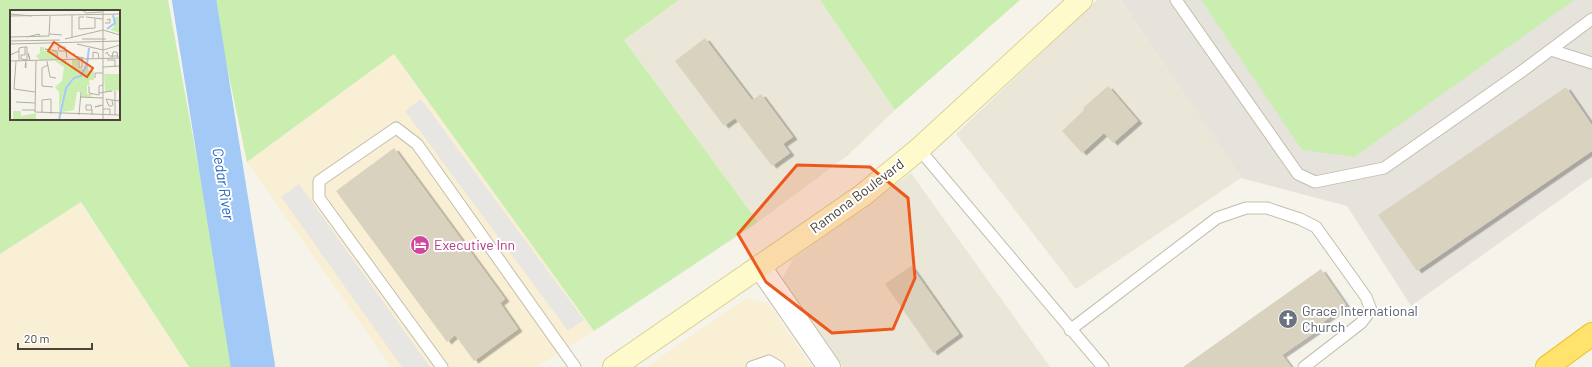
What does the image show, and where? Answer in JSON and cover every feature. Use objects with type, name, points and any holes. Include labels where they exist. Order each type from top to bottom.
[{"type":"highway","points":[[1547,367],[1592,334]]},
{"type":"street","name":"Ramona Boulevard","points":[[614,367],[863,195],[919,149],[1081,0]]},
{"type":"street","points":[[760,267],[829,367]]},
{"type":"lane","points":[[1176,0],[1298,174],[1315,182],[1384,168],[1551,50],[1592,19]]},
{"type":"lane","points":[[1551,50],[1592,63]]},
{"type":"lane","points":[[442,367],[319,198],[319,181],[396,128],[417,144],[575,367]]},
{"type":"lane","points":[[919,149],[1070,330],[1103,367]]},
{"type":"lane","points":[[1070,330],[1217,218],[1246,208],[1267,208],[1300,219],[1316,227],[1366,297],[1371,310],[1361,324],[1304,367]]},
{"type":"lane","points":[[752,367],[769,362],[779,367]]},
{"type":"highlighted area","points":[[797,165],[870,167],[908,198],[915,278],[893,329],[832,333],[766,282],[738,234]]},
{"type":"shaded area","points":[[679,0],[820,0],[895,110],[847,156],[758,222],[624,40]]},
{"type":"shaded area","points":[[1097,0],[1121,0],[1241,178],[1076,289],[956,134]]},
{"type":"shaded area","points":[[1121,0],[1201,0],[1302,149],[1574,0],[1592,0],[1592,177],[1411,306],[1347,206],[1241,178]]},
{"type":"shaded area","points":[[394,54],[594,331],[537,367],[391,367],[247,162]]},
{"type":"shaded area","points":[[421,99],[584,320],[568,331],[405,111]]},
{"type":"shaded area","points":[[911,173],[1050,367],[843,367],[782,279],[793,259]]},
{"type":"shaded area","points":[[299,184],[430,367],[402,367],[281,197]]},
{"type":"shaded area","points":[[80,202],[189,367],[0,367],[0,254]]},
{"type":"shaded area","points":[[746,298],[768,303],[812,367],[646,367]]},
{"type":"green space","points":[[0,0],[168,0],[235,367],[189,367],[81,202],[0,254]]},
{"type":"green space","points":[[213,0],[679,0],[624,40],[758,222],[594,331],[394,54],[247,162]]},
{"type":"green space","points":[[820,0],[1020,0],[895,110]]},
{"type":"green space","points":[[1201,0],[1574,0],[1354,157],[1302,150]]},
{"type":"building","points":[[705,38],[752,100],[761,94],[793,137],[783,144],[790,153],[772,166],[735,118],[724,126],[675,61]]},
{"type":"building","points":[[1108,86],[1138,121],[1113,143],[1104,133],[1082,153],[1062,131],[1084,110],[1083,108]]},
{"type":"building","points":[[1566,87],[1592,125],[1592,151],[1417,271],[1378,215]]},
{"type":"building","name":"Executive Inn","points":[[394,148],[505,299],[500,303],[518,329],[474,361],[455,335],[447,342],[336,191]]},
{"type":"building","points":[[911,266],[959,334],[933,353],[885,284]]},
{"type":"building","name":"Grace International Church","points":[[1321,269],[1346,305],[1322,323],[1324,326],[1282,355],[1291,367],[1183,367]]},
{"type":"waterway","name":"Cedar River","points":[[194,0],[253,367]]},
{"type":"place","name":"Executive Inn","points":[[420,245]]},
{"type":"place","name":"Grace International Church","points":[[1288,319]]}]
